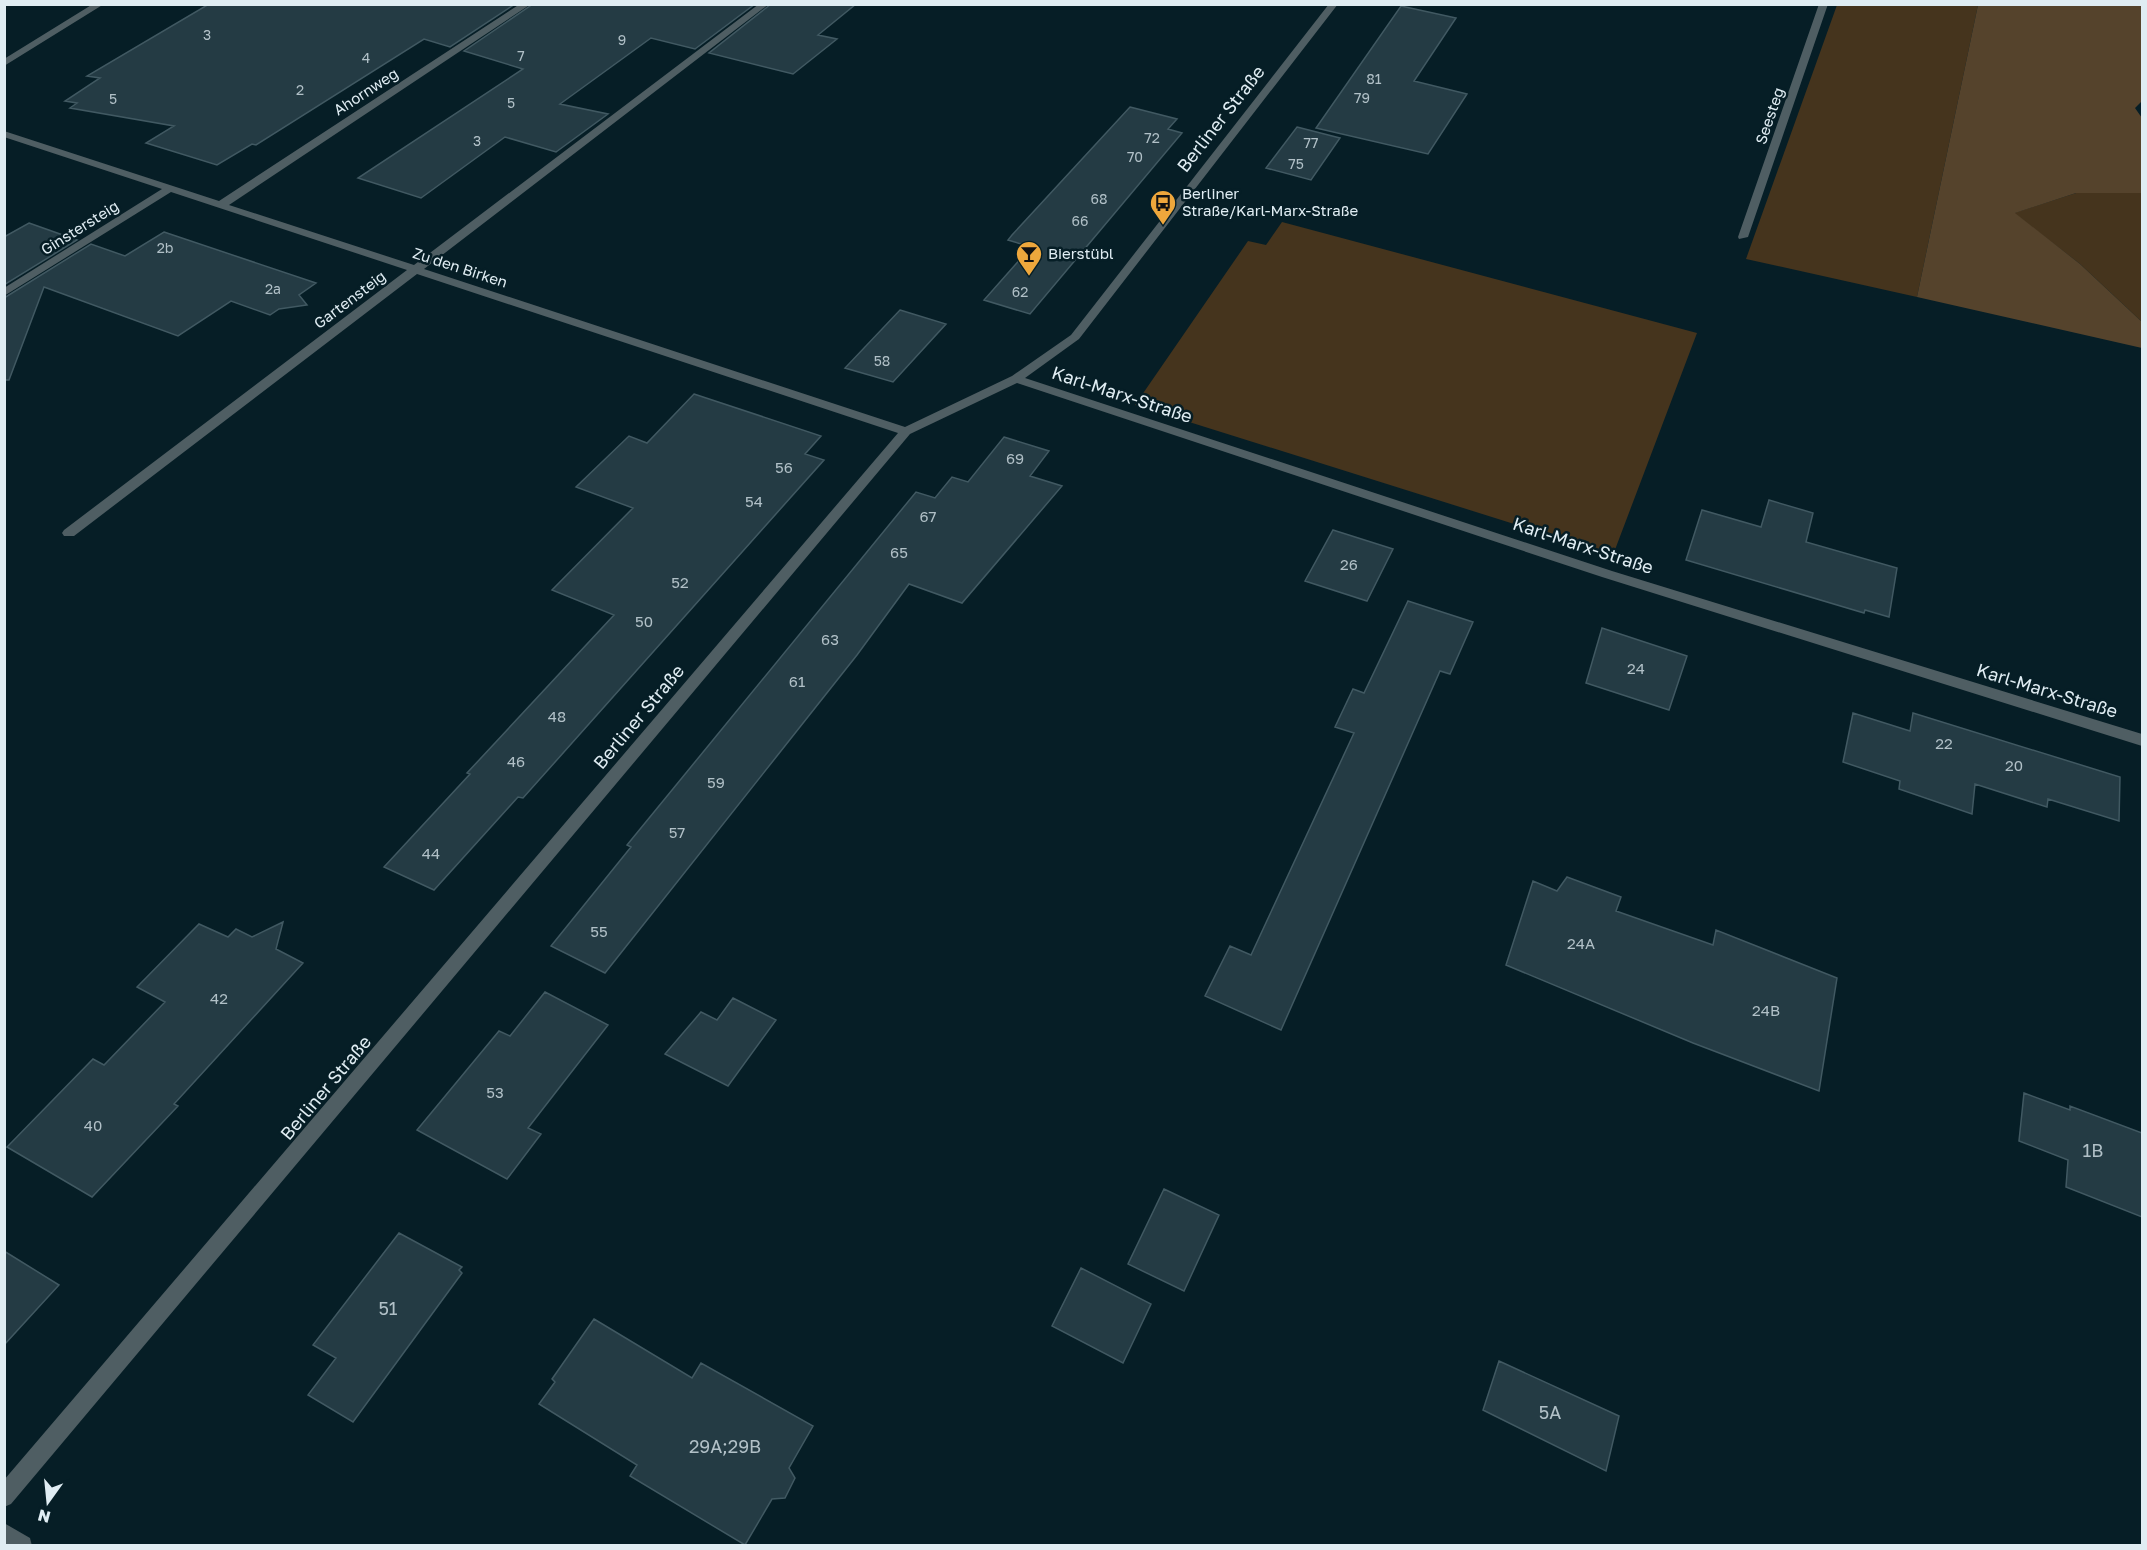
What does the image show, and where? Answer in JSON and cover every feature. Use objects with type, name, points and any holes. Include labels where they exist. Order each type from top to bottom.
[{"type":"street","points":[[4,63],[100,4]]},
{"type":"street","name":"Ahornweg","points":[[221,205],[527,4]]},
{"type":"street","name":"Gartensteig","points":[[69,532],[765,4]]},
{"type":"street","name":"Berliner Straße","points":[[4,1497],[906,431],[1016,379],[1075,338],[1334,4]]},
{"type":"street","name":"Seesteg","points":[[1743,237],[1824,4]]},
{"type":"street","name":"Zu den Birken","points":[[4,134],[906,431]]},
{"type":"street","name":"Ginstersteig","points":[[4,292],[171,188]]},
{"type":"street","name":"Karl-Marx-Straße","points":[[1016,379],[1607,574],[2142,740]]},
{"type":"street","points":[[4,1533],[22,1545]]},
{"type":"shaded area","points":[[1837,5],[1978,5],[1917,297],[1746,259]]},
{"type":"shaded area","points":[[1978,5],[2142,5],[2142,101],[2135,108],[2142,118],[2142,193],[2076,193],[2015,213],[2080,264],[2142,322],[2142,348],[1917,297]]},
{"type":"shaded area","points":[[2076,193],[2142,193],[2142,322],[2080,264],[2014,213]]},
{"type":"shaded area","points":[[1282,222],[1697,333],[1613,555],[1135,405],[1248,241],[1266,245]]},
{"type":"building","points":[[209,4],[515,4],[450,47],[424,39],[256,145],[252,144],[217,165],[146,143],[174,126],[70,108],[77,103],[65,101],[100,78],[87,76]]},
{"type":"building","points":[[533,4],[755,4],[695,49],[651,38],[560,104],[608,114],[556,152],[505,137],[421,198],[358,178],[523,69],[464,51]]},
{"type":"building","points":[[771,4],[856,4],[818,35],[837,39],[793,74],[709,53]]},
{"type":"building","points":[[1401,6],[1456,18],[1414,81],[1467,94],[1428,154],[1316,128]]},
{"type":"building","points":[[1130,107],[1177,119],[1168,129],[1182,133],[1030,314],[984,300],[1031,247],[1008,240]]},
{"type":"building","points":[[1297,127],[1340,138],[1311,180],[1266,168]]},
{"type":"building","points":[[29,223],[77,240],[4,285],[4,237]]},
{"type":"building","points":[[164,232],[316,283],[299,295],[307,305],[279,309],[270,315],[231,301],[178,336],[44,287],[9,380],[4,380],[4,298],[91,244],[125,256]]},
{"type":"building","points":[[900,310],[946,324],[893,382],[845,368]]},
{"type":"building","points":[[694,394],[821,436],[805,454],[824,460],[523,798],[518,797],[434,890],[384,867],[470,774],[467,773],[614,615],[552,590],[633,508],[576,487],[629,436],[647,443]]},
{"type":"building","points":[[1004,437],[1049,451],[1030,476],[1062,486],[962,603],[909,584],[857,655],[605,973],[551,946],[631,847],[627,845],[916,492],[935,498],[952,477],[968,482]]},
{"type":"building","points":[[1769,500],[1813,513],[1806,542],[1897,568],[1889,617],[1865,610],[1864,613],[1686,560],[1702,510],[1761,527]]},
{"type":"building","points":[[1333,530],[1393,549],[1367,601],[1305,581]]},
{"type":"building","points":[[1408,601],[1473,622],[1450,674],[1440,671],[1281,1030],[1205,996],[1230,946],[1251,955],[1354,733],[1335,727],[1353,689],[1364,693]]},
{"type":"building","points":[[1602,628],[1687,656],[1669,710],[1586,683]]},
{"type":"building","points":[[1853,713],[1910,731],[1913,713],[2120,777],[2119,821],[2048,799],[2047,807],[1975,784],[1972,814],[1899,789],[1900,781],[1843,762]]},
{"type":"building","points":[[1567,877],[1621,897],[1616,911],[1713,945],[1716,930],[1837,978],[1819,1091],[1693,1043],[1506,965],[1533,881],[1557,891]]},
{"type":"building","points":[[283,922],[276,949],[303,963],[174,1104],[178,1106],[92,1197],[7,1147],[93,1059],[104,1065],[165,1002],[137,987],[199,924],[228,937],[236,929],[252,937]]},
{"type":"building","points":[[545,992],[608,1025],[528,1128],[541,1134],[507,1179],[417,1130],[499,1031],[510,1036]]},
{"type":"building","points":[[733,998],[776,1020],[728,1086],[665,1054],[701,1012],[717,1020]]},
{"type":"building","points":[[2024,1093],[2070,1110],[2070,1106],[2142,1133],[2142,1217],[2066,1187],[2068,1160],[2019,1141]]},
{"type":"building","points":[[1164,1189],[1219,1215],[1184,1291],[1128,1264]]},
{"type":"building","points":[[399,1233],[462,1267],[459,1270],[462,1273],[353,1422],[308,1395],[336,1358],[313,1345]]},
{"type":"building","points":[[4,1251],[59,1285],[4,1345]]},
{"type":"building","points":[[1081,1268],[1151,1304],[1123,1363],[1052,1326]]},
{"type":"building","points":[[594,1319],[692,1378],[701,1363],[813,1426],[789,1468],[795,1478],[785,1498],[772,1499],[745,1545],[630,1476],[637,1465],[539,1404],[555,1382],[552,1379]]},
{"type":"building","points":[[1499,1361],[1619,1416],[1606,1471],[1483,1410]]},
{"type":"place","name":"Berliner Straße/Karl-Marx-Straße","points":[[1163,226]]},
{"type":"place","name":"Bierstübl","points":[[1029,277]]}]
